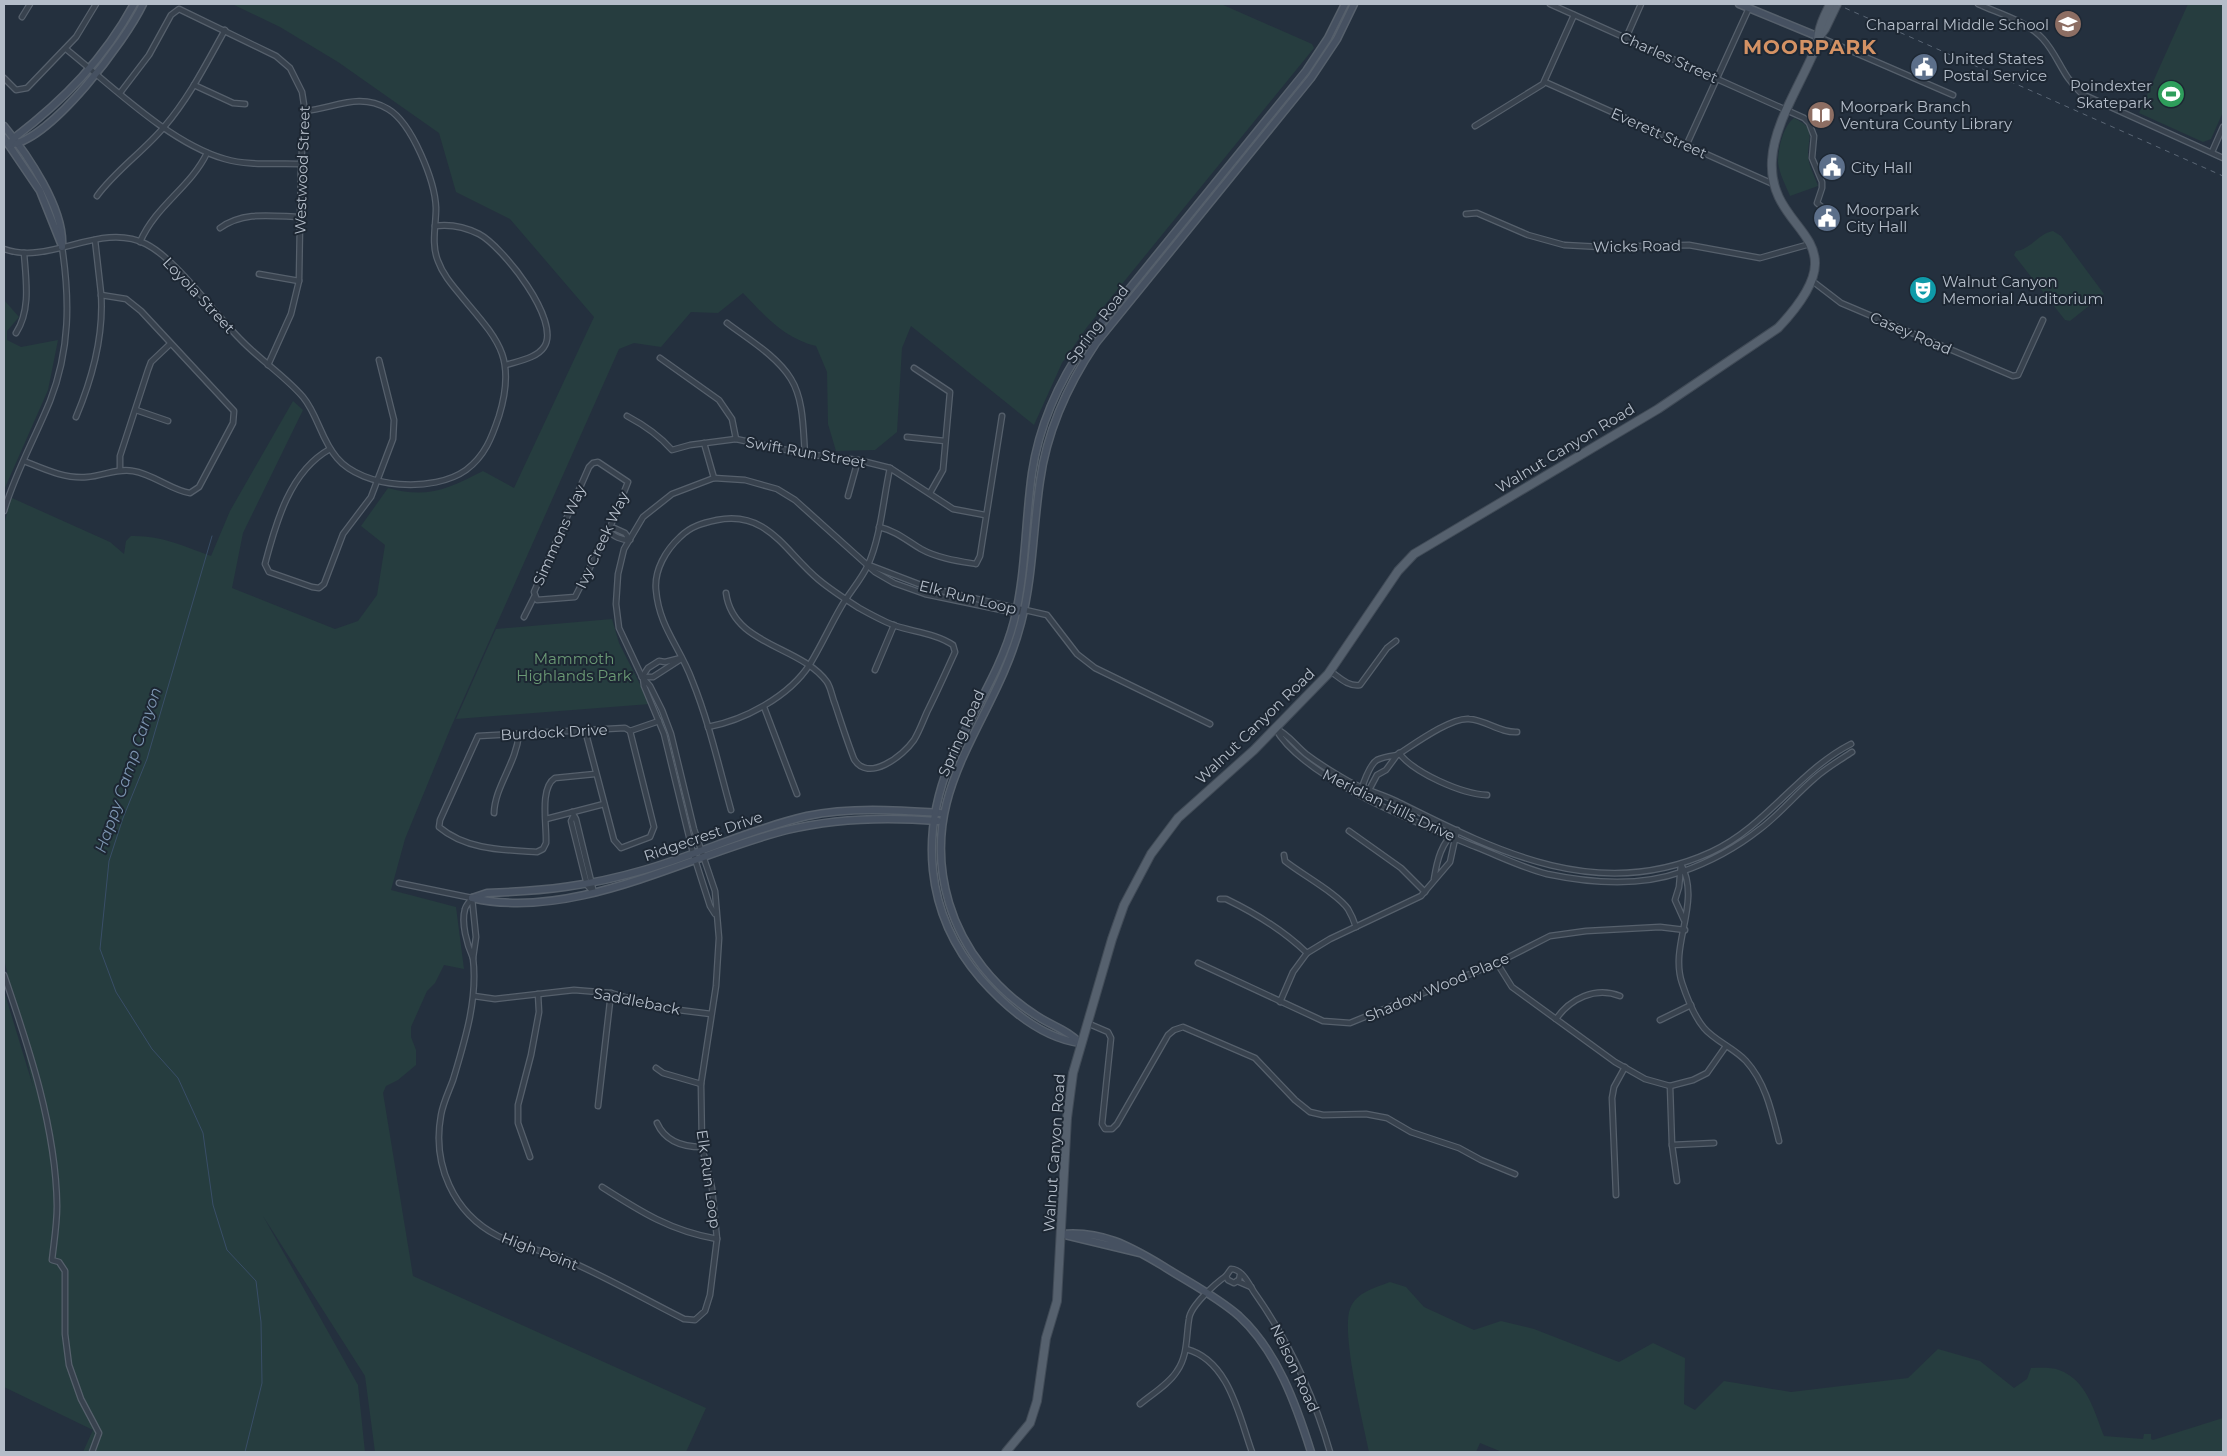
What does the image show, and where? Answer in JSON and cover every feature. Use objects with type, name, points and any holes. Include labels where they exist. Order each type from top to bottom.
[{"type":"main road","points":[[10,145],[14,138],[94,71],[134,4]]},
{"type":"main road","points":[[10,145],[18,144],[52,119],[124,38],[143,4]]},
{"type":"main road","name":"Spring Road","points":[[1080,1043],[1061,1038],[1017,1012],[989,987],[963,955],[944,920],[934,883],[932,854],[935,813],[948,768],[1000,661],[1016,610],[1034,462],[1049,411],[1067,372],[1087,341],[1306,71],[1328,38],[1345,4]]},
{"type":"main road","name":"Spring Road","points":[[1080,1043],[1071,1034],[1026,1009],[998,985],[976,958],[960,933],[949,904],[941,870],[943,814],[956,768],[1007,663],[1024,611],[1045,451],[1055,418],[1073,378],[1096,343],[1311,78],[1338,39],[1354,4]]},
{"type":"main road","points":[[1739,4],[1819,37]]},
{"type":"main road","points":[[1819,37],[1820,27],[1830,4]]},
{"type":"main road","points":[[1811,244],[1783,205],[1773,184],[1772,154],[1819,37],[1837,4]]},
{"type":"main road","points":[[4,126],[33,167],[51,202],[63,238],[62,246]]},
{"type":"main road","points":[[4,138],[40,191],[62,246]]},
{"type":"main road","name":"Walnut Canyon Road","points":[[1006,1452],[1030,1423],[1037,1401],[1046,1338],[1057,1302],[1069,1097],[1080,1043],[1118,919],[1158,843],[1196,801],[1226,777],[1330,671],[1398,571],[1414,554],[1621,432],[1778,328],[1799,302],[1811,280],[1815,257],[1811,244]]},
{"type":"main road","name":"Ridgecrest Drive","points":[[472,898],[487,893],[527,892],[590,884],[645,870],[754,831],[808,816],[860,810],[943,814]]},
{"type":"main road","name":"Ridgecrest Drive","points":[[472,898],[486,902],[539,902],[594,893],[787,830],[832,823],[887,819],[942,822]]},
{"type":"main road","points":[[1061,1234],[1075,1232],[1106,1238],[1134,1247],[1140,1253],[1207,1293],[1238,1316],[1265,1348],[1284,1382],[1300,1417],[1310,1452]]},
{"type":"street","points":[[22,17],[30,4]]},
{"type":"street","points":[[4,78],[14,88],[19,90],[32,84],[76,37],[96,4]]},
{"type":"street","name":"Charles Street","points":[[1550,4],[1804,118],[1812,129],[1814,136],[1812,158],[1822,188],[1817,203],[1823,208]]},
{"type":"street","points":[[1626,38],[1641,4]]},
{"type":"street","points":[[1978,4],[2022,23],[2037,33],[2050,48],[2064,76],[2082,94],[2223,158]]},
{"type":"street","points":[[1686,146],[1749,8]]},
{"type":"street","name":"Westwood Street","points":[[120,92],[149,55],[171,15],[179,9],[225,30],[284,62],[295,76],[302,92],[305,111],[301,164],[299,281],[291,314],[268,365]]},
{"type":"street","points":[[1475,126],[1545,82],[1574,15]]},
{"type":"street","points":[[97,196],[105,185],[132,161],[164,127],[194,85],[225,30]]},
{"type":"street","points":[[1819,37],[1953,95]]},
{"type":"street","points":[[66,49],[164,127],[207,153],[234,161],[301,164]]},
{"type":"street","name":"Everett Street","points":[[1545,82],[1773,184]]},
{"type":"street","points":[[194,85],[233,103],[244,104]]},
{"type":"street","points":[[305,111],[349,101],[365,101],[379,105],[396,115],[415,142],[435,198],[435,226],[435,252],[443,272],[496,340],[506,365],[543,350],[547,337],[542,309],[536,297],[489,241],[460,227],[435,226]]},
{"type":"street","points":[[2212,152],[2223,127]]},
{"type":"street","points":[[140,242],[154,216],[194,175],[207,153]]},
{"type":"street","name":"Wicks Road","points":[[1466,214],[1477,213],[1528,235],[1564,244],[1601,247],[1689,245],[1760,258],[1811,244]]},
{"type":"street","points":[[220,228],[230,221],[244,216],[300,217]]},
{"type":"street","name":"Loyola Street","points":[[4,249],[24,253],[116,238],[140,242],[154,249],[169,261],[231,330],[308,403],[330,449],[347,469],[377,481],[416,484],[436,482],[462,473],[477,461],[489,443],[499,415],[506,385],[506,365]]},
{"type":"street","points":[[76,416],[95,358],[101,295],[95,240]]},
{"type":"street","points":[[4,511],[50,400],[65,346],[68,300],[62,246]]},
{"type":"street","points":[[16,333],[22,323],[27,294],[24,253]]},
{"type":"street","points":[[259,274],[299,281]]},
{"type":"street","name":"Casey Road","points":[[1811,280],[1841,303],[2016,376],[2043,320]]},
{"type":"street","points":[[24,461],[52,472],[74,477],[87,477],[120,470],[152,476],[184,492],[190,493],[199,487],[233,423],[234,412],[132,303],[116,296],[101,295]]},
{"type":"street","points":[[728,322],[781,366],[792,379],[800,406],[805,454]]},
{"type":"street","points":[[120,470],[120,456],[151,362],[170,344]]},
{"type":"street","points":[[660,358],[719,400],[732,419],[736,439]]},
{"type":"street","points":[[330,449],[312,460],[306,467],[275,526],[265,564],[266,569],[270,572],[319,588],[324,584],[342,534],[366,505],[393,439],[392,410],[379,360]]},
{"type":"street","points":[[914,368],[950,392],[943,470],[930,493]]},
{"type":"street","points":[[136,410],[168,421]]},
{"type":"street","name":"Swift Run Street","points":[[627,416],[654,432],[672,450],[736,439],[805,454],[858,460],[890,468],[953,508],[985,515]]},
{"type":"street","points":[[879,527],[892,530],[922,549],[942,557],[976,564],[980,556],[1002,416]]},
{"type":"street","points":[[907,437],[945,440]]},
{"type":"street","points":[[704,443],[714,478]]},
{"type":"street","points":[[848,496],[858,460]]},
{"type":"street","name":"Ivy Creek Way","points":[[575,597],[608,530],[628,482],[598,462],[593,463]]},
{"type":"street","name":"Simmons Way","points":[[575,597],[542,600],[534,597],[534,592],[593,463]]},
{"type":"street","points":[[708,727],[721,724],[764,707],[809,666],[846,598],[868,564],[879,527],[890,468]]},
{"type":"street","name":"Elk Run Loop","points":[[694,1320],[705,1311],[710,1295],[717,1239],[712,1188],[702,1147],[701,1084],[719,962],[719,938],[715,914],[715,891],[694,829],[671,734],[654,694],[642,677],[620,628],[616,604],[618,574],[624,549],[643,517],[672,494],[714,478],[745,480],[777,489],[814,516],[846,547],[868,564],[917,585],[1047,616],[1077,654],[1095,668],[1210,724]]},
{"type":"street","points":[[726,593],[727,604],[746,628],[760,640],[809,666],[827,683],[858,765],[863,768],[876,769],[889,762],[914,740],[955,652],[953,645],[945,640],[894,625],[846,598],[818,579],[771,532],[749,520],[725,519],[697,524],[669,548],[658,569],[655,588],[664,626],[692,679],[708,727],[731,810]]},
{"type":"street","points":[[608,530],[614,528],[625,533],[630,540]]},
{"type":"street","points":[[524,617],[534,597]]},
{"type":"street","points":[[875,670],[894,625]]},
{"type":"street","points":[[1330,671],[1347,683],[1355,686],[1360,685],[1386,648],[1396,641]]},
{"type":"street","points":[[642,677],[648,668],[658,661],[665,662],[681,658]]},
{"type":"street","points":[[642,677],[653,677],[681,658]]},
{"type":"street","name":"Elk Run Loop","points":[[642,677],[644,686],[660,721],[693,853],[710,906],[715,914]]},
{"type":"street","points":[[764,707],[797,794]]},
{"type":"street","points":[[1361,795],[1361,787],[1372,766],[1378,760],[1398,754],[1447,726],[1468,719],[1487,723],[1507,732],[1517,732]]},
{"type":"street","points":[[585,730],[595,774],[614,840],[621,848],[650,837],[654,827],[630,731],[660,721]]},
{"type":"street","name":"Burdock Drive","points":[[546,819],[545,847],[537,852],[494,850],[464,841],[439,827],[440,820],[478,736],[625,728],[630,731]]},
{"type":"street","name":"Meridian Hills Drive","points":[[1275,728],[1284,733],[1319,763],[1361,787],[1457,830],[1528,859],[1556,868],[1579,872],[1624,874],[1681,864],[1713,852],[1766,815],[1802,780],[1835,752],[1851,744]]},
{"type":"street","name":"Meridian Hills Drive","points":[[1275,728],[1281,740],[1314,768],[1361,795],[1449,836],[1529,868],[1575,879],[1620,882],[1646,881],[1685,871],[1712,861],[1771,821],[1817,776],[1852,752]]},
{"type":"street","points":[[494,813],[494,803],[517,751],[518,734]]},
{"type":"street","points":[[1361,795],[1368,790],[1377,775],[1386,770],[1398,754]]},
{"type":"street","points":[[1398,754],[1419,770],[1462,790],[1487,795]]},
{"type":"street","points":[[1378,760],[1386,764],[1386,770]]},
{"type":"street","points":[[595,774],[555,778],[551,781],[546,794],[546,819],[572,814],[604,804]]},
{"type":"street","points":[[572,814],[576,819],[590,884],[594,893]]},
{"type":"street","points":[[1766,815],[1771,821]]},
{"type":"street","points":[[1434,879],[1437,863],[1449,836],[1457,830]]},
{"type":"street","points":[[1280,1002],[1293,972],[1306,953],[1356,927],[1418,899],[1450,862],[1457,830]]},
{"type":"street","points":[[1349,831],[1401,868],[1425,892]]},
{"type":"street","points":[[1284,855],[1285,861],[1300,874],[1337,897],[1347,908],[1356,927]]},
{"type":"street","points":[[1437,863],[1442,867],[1447,866]]},
{"type":"street","points":[[1681,864],[1685,871],[1689,900],[1684,920]]},
{"type":"street","points":[[1681,864],[1678,873],[1679,887],[1675,900],[1684,920],[1685,930],[1679,960],[1681,982],[1704,1028],[1746,1060],[1762,1083],[1779,1141]]},
{"type":"street","name":"Ridgecrest Drive","points":[[399,883],[472,898]]},
{"type":"street","name":"High Point","points":[[472,898],[476,940],[473,958],[474,996],[459,1059],[441,1115],[439,1146],[443,1174],[456,1199],[477,1222],[499,1236],[570,1261],[684,1319],[694,1320]]},
{"type":"street","name":"High Point","points":[[472,898],[466,909],[468,941],[473,958]]},
{"type":"street","points":[[1220,899],[1226,899],[1243,907],[1283,932],[1306,953]]},
{"type":"street","points":[[1678,908],[1688,907]]},
{"type":"street","name":"Shadow Wood Place","points":[[1198,963],[1323,1021],[1350,1023],[1497,963],[1550,936],[1586,931],[1660,927],[1685,930]]},
{"type":"street","points":[[468,941],[476,940]]},
{"type":"street","points":[[1497,963],[1512,987],[1625,1067],[1645,1078],[1670,1086],[1693,1080],[1707,1073],[1726,1046]]},
{"type":"street","points":[[4,975],[39,1090],[53,1157],[57,1209],[52,1260],[59,1262],[65,1271],[65,1334],[69,1365],[81,1399],[99,1433],[92,1452]]},
{"type":"street","name":"Saddleback","points":[[474,996],[495,999],[574,990],[611,993],[663,1008],[711,1014]]},
{"type":"street","points":[[598,1106],[611,993]]},
{"type":"street","points":[[530,1158],[518,1123],[518,1105],[531,1055],[539,1012],[538,994]]},
{"type":"street","points":[[1556,1019],[1564,1006],[1578,998],[1592,994],[1614,994],[1620,996]]},
{"type":"street","points":[[1660,1020],[1691,1005]]},
{"type":"street","points":[[1087,1023],[1108,1032],[1111,1038],[1102,1124],[1105,1129],[1112,1129],[1117,1124],[1168,1035],[1174,1030],[1183,1027],[1255,1058],[1295,1100],[1310,1112],[1323,1115],[1366,1114],[1387,1118],[1411,1132],[1458,1148],[1515,1174]]},
{"type":"street","points":[[1616,1195],[1612,1098],[1614,1087],[1625,1067]]},
{"type":"street","points":[[656,1068],[701,1084]]},
{"type":"street","points":[[1670,1086],[1672,1145],[1677,1181]]},
{"type":"street","points":[[657,1123],[662,1133],[674,1141],[688,1147],[702,1147]]},
{"type":"street","points":[[1672,1145],[1714,1143]]},
{"type":"street","points":[[602,1187],[661,1222],[688,1234],[717,1239]]},
{"type":"street","points":[[1140,1404],[1177,1371],[1186,1349],[1189,1316],[1207,1293],[1231,1269],[1238,1271],[1240,1274],[1238,1281]]},
{"type":"street","name":"Nelson Road","points":[[1240,1274],[1251,1284],[1251,1287],[1278,1326],[1298,1366],[1330,1452]]},
{"type":"street","points":[[1226,1276],[1230,1282],[1238,1281],[1251,1287]]},
{"type":"street","points":[[1186,1349],[1203,1356],[1220,1372],[1232,1394],[1252,1452]]},
{"type":"green space","points":[[232,4],[1221,4],[1312,44],[1314,48],[1087,327],[1062,363],[1034,425],[911,326],[902,348],[897,432],[875,450],[836,451],[828,424],[827,372],[816,346],[794,338],[785,332],[767,318],[743,293],[718,313],[691,312],[661,347],[634,343],[619,349],[451,727],[405,839],[391,890],[456,907],[464,969],[444,965],[435,983],[427,991],[411,1027],[411,1037],[416,1050],[416,1065],[398,1080],[386,1086],[383,1093],[413,1276],[706,1408],[686,1452],[375,1452],[365,1376],[263,1216],[358,1385],[365,1452],[83,1452],[93,1430],[4,1387],[4,991],[33,1086],[4,959],[4,525],[10,501],[12,498],[110,542],[124,554],[126,541],[131,536],[142,536],[172,542],[211,556],[230,511],[293,401],[303,410],[243,533],[232,588],[335,629],[358,621],[377,595],[385,545],[361,526],[388,488],[414,493],[426,492],[459,483],[483,471],[514,488],[594,317],[510,219],[456,192],[439,133],[338,62],[280,27]]},
{"type":"green space","points":[[2188,4],[2223,4],[2223,112],[2211,139],[2203,142],[2139,113]]},
{"type":"green space","points":[[1794,118],[1809,130],[1808,159],[1818,186],[1790,196],[1780,171],[1778,157],[1784,132]]},
{"type":"green space","points":[[2053,231],[2061,236],[2104,294],[2070,321],[2065,320],[2014,255],[2016,251],[2026,248],[2043,235]]},
{"type":"green space","points":[[4,300],[19,317],[7,331],[7,340],[21,347],[58,340],[48,390],[4,490]]},
{"type":"green space","name":"Mammoth Highlands Park","points":[[612,619],[619,643],[650,704],[456,719],[496,629]]},
{"type":"green space","points":[[1390,1282],[1406,1287],[1424,1307],[1474,1330],[1501,1321],[1534,1329],[1619,1362],[1653,1343],[1685,1358],[1684,1404],[1695,1410],[1724,1381],[1791,1392],[1908,1378],[1938,1349],[1980,1361],[2014,1388],[2027,1379],[2031,1368],[2052,1368],[2069,1375],[2088,1397],[2104,1436],[2143,1439],[2144,1434],[2151,1434],[2151,1439],[2153,1440],[2223,1418],[2223,1452],[1502,1452],[1480,1443],[1476,1452],[1369,1452],[1350,1357],[1348,1321],[1350,1309],[1357,1298],[1367,1291]]},
{"type":"waterway","name":"Happy Camp Canyon","points":[[212,536],[147,759],[123,818],[109,861],[100,949],[116,992],[152,1049],[178,1078],[203,1133],[213,1205],[227,1250],[256,1281],[261,1322],[262,1383],[245,1452]]},
{"type":"railway","points":[[1836,4],[2223,176]]},
{"type":"place","name":"Chaparral Middle School","points":[[2068,24]]},
{"type":"place","name":"United States Postal Service","points":[[1924,67]]},
{"type":"place","name":"Poindexter Skatepark","points":[[2171,94]]},
{"type":"place","name":"Moorpark Branch Ventura County Library","points":[[1821,115]]},
{"type":"place","name":"City Hall","points":[[1832,167]]},
{"type":"place","name":"Moorpark City Hall","points":[[1827,218]]},
{"type":"place","name":"Walnut Canyon Memorial Auditorium","points":[[1923,290]]},
{"type":"district","name":"MOORPARK","points":[[1810,47]]}]
